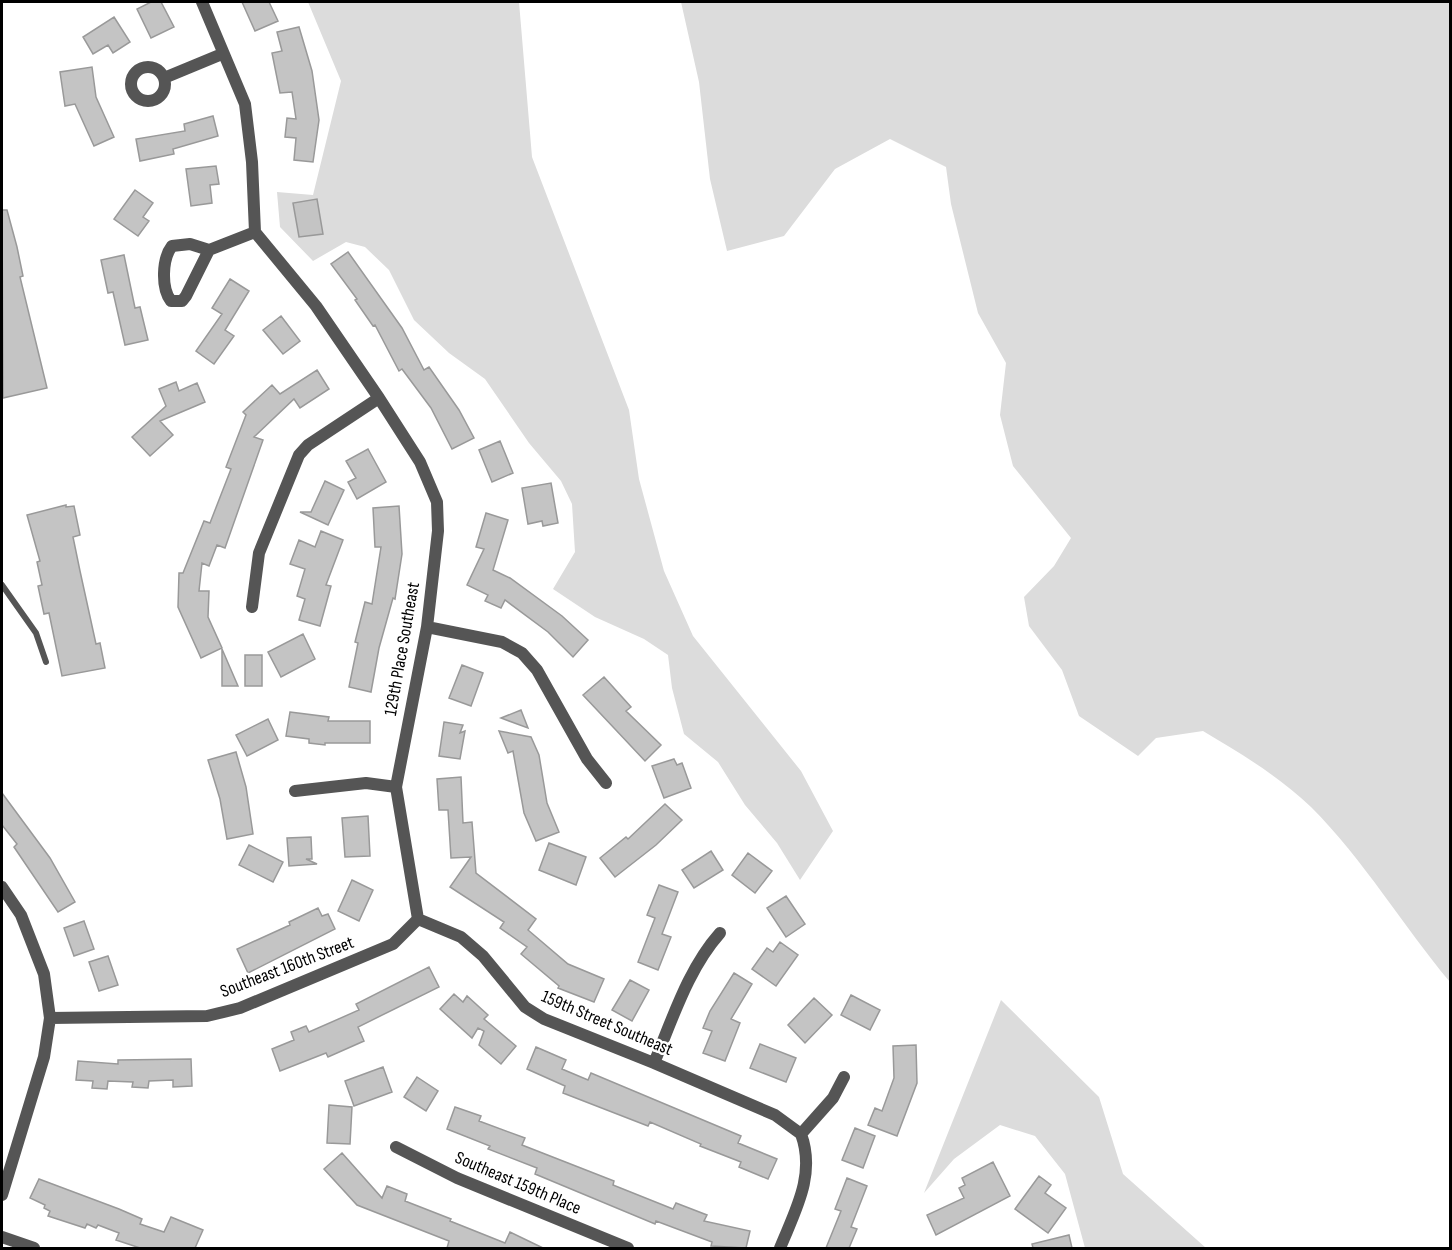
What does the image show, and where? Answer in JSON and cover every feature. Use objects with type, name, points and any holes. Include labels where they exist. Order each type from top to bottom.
[{"type":"street","points":[[202,2],[244,104],[252,162],[255,232],[209,250],[190,244],[179,244],[167,253],[165,258],[166,284],[171,301],[182,301],[186,296],[209,250]]},
{"type":"street","points":[[164,78],[222,54]]},
{"type":"street","name":"129th Place Southeast","points":[[255,232],[316,306],[379,398],[420,462],[437,502],[438,531],[427,627],[396,787],[418,919]]},
{"type":"street","points":[[252,607],[259,553],[299,455],[308,445],[379,398]]},
{"type":"street","points":[[427,627],[502,642],[522,653],[537,670],[587,759],[606,783]]},
{"type":"street","points":[[295,791],[366,783],[396,787]]},
{"type":"street","points":[[2,887],[21,915],[44,974],[50,1018],[44,1057],[2,1195]]},
{"type":"street","name":"Southeast 160th Street","points":[[50,1018],[207,1016],[240,1008],[393,944],[418,919]]},
{"type":"street","name":"159th Street Southeast","points":[[418,919],[461,937],[483,956],[525,1007],[544,1019],[775,1115],[801,1134]]},
{"type":"street","points":[[654,1063],[693,972],[705,950],[720,933]]},
{"type":"street","points":[[780,1248],[806,1180],[807,1160],[801,1134],[833,1098],[844,1077]]},
{"type":"street","name":"Southeast 159th Place","points":[[396,1147],[457,1178],[628,1248]]},
{"type":"street","points":[[2,1237],[34,1248]]},
{"type":"lane","points":[[2,585],[36,633],[46,662]]},
{"type":"shaded area","points":[[308,2],[519,2],[532,157],[629,410],[639,479],[664,571],[693,636],[801,771],[833,831],[800,880],[777,843],[745,805],[718,762],[684,734],[672,688],[668,655],[644,639],[595,617],[553,589],[575,552],[572,504],[561,481],[529,443],[485,379],[449,353],[414,320],[389,270],[365,247],[346,242],[313,261],[280,227],[277,192],[313,195],[341,81]]},
{"type":"shaded area","points":[[681,2],[1450,2],[1450,982],[1330,827],[1299,796],[1273,776],[1203,731],[1156,738],[1138,756],[1079,716],[1062,670],[1029,626],[1024,597],[1054,566],[1071,538],[1013,466],[1000,415],[1006,363],[978,313],[951,204],[946,167],[890,139],[835,169],[784,236],[727,251],[710,179],[699,82]]},
{"type":"shaded area","points":[[1001,1000],[1099,1097],[1123,1174],[1206,1248],[1085,1248],[1065,1174],[1035,1136],[1000,1125],[954,1159],[924,1193]]},
{"type":"building","points":[[151,2],[161,2],[174,27],[151,38],[137,9]]},
{"type":"building","points":[[242,2],[269,2],[278,21],[255,31]]},
{"type":"building","points":[[114,17],[130,42],[113,53],[108,45],[93,54],[83,37]]},
{"type":"building","points":[[299,27],[312,71],[319,120],[313,162],[294,160],[296,138],[285,137],[287,118],[296,119],[292,92],[280,93],[272,53],[282,51],[277,32]]},
{"type":"building","points":[[92,67],[96,97],[114,137],[94,146],[75,104],[65,106],[60,72]]},
{"type":"building","points":[[213,116],[218,136],[173,149],[174,154],[140,161],[136,139],[185,131],[184,124]]},
{"type":"building","points":[[216,166],[219,184],[210,185],[212,203],[191,206],[186,169]]},
{"type":"building","points":[[135,190],[153,203],[143,217],[149,221],[138,236],[114,219]]},
{"type":"building","points":[[317,199],[323,234],[299,237],[293,203]]},
{"type":"building","points":[[2,210],[7,210],[17,247],[23,276],[20,277],[47,388],[3,398]]},
{"type":"building","points":[[348,252],[402,328],[424,370],[429,367],[459,410],[474,438],[452,449],[431,408],[402,369],[399,371],[375,325],[373,326],[355,300],[357,299],[331,264]]},
{"type":"building","points":[[124,255],[135,308],[140,307],[148,340],[125,345],[113,292],[108,293],[101,260]]},
{"type":"building","points":[[230,279],[249,291],[225,330],[234,336],[214,364],[196,351],[222,314],[212,308]]},
{"type":"building","points":[[281,316],[300,341],[283,354],[263,330]]},
{"type":"building","points":[[317,370],[329,389],[300,408],[294,399],[254,437],[263,440],[225,548],[217,545],[209,566],[202,563],[199,591],[209,591],[208,617],[222,648],[201,658],[178,607],[179,573],[183,573],[204,521],[210,523],[231,469],[226,467],[246,415],[243,412],[272,385],[280,394]]},
{"type":"building","points":[[176,382],[179,391],[197,383],[205,402],[160,421],[173,435],[150,456],[132,437],[166,406],[159,389]]},
{"type":"building","points":[[500,441],[513,473],[492,482],[479,450]]},
{"type":"building","points":[[368,449],[386,482],[357,499],[348,482],[356,478],[346,461]]},
{"type":"building","points":[[325,481],[344,490],[328,525],[300,512],[311,512]]},
{"type":"building","points":[[551,483],[558,523],[543,526],[542,521],[528,524],[522,488]]},
{"type":"building","points":[[66,505],[66,507],[74,506],[80,535],[73,537],[96,644],[100,643],[105,668],[62,676],[49,613],[44,614],[38,586],[42,585],[37,562],[40,561],[27,515]]},
{"type":"building","points":[[399,506],[402,554],[395,599],[393,598],[379,648],[371,692],[349,687],[358,643],[355,642],[365,602],[372,604],[381,547],[375,547],[373,508]]},
{"type":"building","points":[[486,513],[508,520],[493,570],[510,578],[562,616],[588,640],[573,657],[548,632],[505,600],[501,608],[485,601],[488,595],[467,585],[484,549],[476,547]]},
{"type":"building","points":[[321,531],[343,540],[326,585],[331,586],[320,626],[299,620],[305,599],[297,596],[305,569],[290,564],[299,540],[315,547]]},
{"type":"building","points":[[303,634],[315,659],[281,677],[268,652]]},
{"type":"building","points":[[222,649],[238,686],[222,686]]},
{"type":"building","points":[[245,655],[262,655],[262,686],[245,686]]},
{"type":"building","points":[[462,665],[483,673],[471,706],[449,698]]},
{"type":"building","points":[[604,677],[631,707],[626,711],[661,745],[645,761],[583,695]]},
{"type":"building","points":[[521,710],[528,728],[501,718]]},
{"type":"building","points":[[290,712],[329,717],[328,721],[370,721],[370,743],[325,743],[325,745],[309,743],[309,739],[286,736]]},
{"type":"building","points":[[268,719],[278,740],[247,756],[236,735]]},
{"type":"building","points":[[444,722],[463,725],[460,733],[465,731],[460,759],[439,756]]},
{"type":"building","points":[[499,731],[531,737],[539,755],[547,803],[559,832],[536,841],[524,813],[513,751],[508,753]]},
{"type":"building","points":[[236,752],[246,787],[253,834],[227,839],[220,799],[208,760]]},
{"type":"building","points":[[674,759],[677,765],[682,763],[691,788],[664,798],[652,766]]},
{"type":"building","points":[[461,777],[463,823],[472,822],[476,873],[536,919],[528,930],[568,964],[604,979],[594,1002],[558,988],[559,986],[521,954],[527,947],[500,928],[504,922],[450,887],[471,857],[451,858],[448,810],[439,810],[437,779]]},
{"type":"building","points":[[2,793],[50,858],[75,902],[58,912],[14,847],[17,844],[2,825]]},
{"type":"building","points":[[665,804],[682,820],[656,845],[615,877],[600,858],[626,837],[628,839]]},
{"type":"building","points":[[368,816],[370,856],[345,857],[342,818]]},
{"type":"building","points":[[311,837],[312,859],[306,859],[317,864],[289,866],[287,838]]},
{"type":"building","points":[[549,843],[586,857],[576,885],[539,870]]},
{"type":"building","points":[[249,845],[283,862],[273,882],[239,865]]},
{"type":"building","points":[[711,851],[723,870],[694,888],[682,870]]},
{"type":"building","points":[[748,853],[772,871],[755,893],[732,875]]},
{"type":"building","points":[[352,880],[373,890],[359,921],[338,911]]},
{"type":"building","points":[[659,885],[678,892],[662,934],[671,937],[658,970],[638,962],[655,918],[647,915]]},
{"type":"building","points":[[786,896],[805,924],[786,937],[767,908]]},
{"type":"building","points":[[318,908],[322,916],[328,914],[335,929],[248,973],[237,949],[290,925],[289,922]]},
{"type":"building","points":[[84,921],[94,949],[74,956],[64,928]]},
{"type":"building","points":[[780,942],[798,955],[776,986],[752,969],[767,948],[773,952]]},
{"type":"building","points":[[108,956],[118,985],[99,991],[89,962]]},
{"type":"building","points":[[429,967],[439,987],[358,1027],[364,1041],[328,1057],[326,1053],[280,1071],[272,1049],[294,1040],[291,1032],[306,1026],[309,1032],[359,1010],[356,1004]]},
{"type":"building","points":[[734,973],[752,984],[731,1019],[740,1023],[725,1061],[703,1053],[712,1031],[703,1028],[710,1011]]},
{"type":"building","points":[[630,980],[649,990],[632,1021],[612,1010]]},
{"type":"building","points":[[454,994],[463,1002],[467,996],[488,1015],[484,1019],[516,1046],[501,1064],[479,1045],[484,1031],[478,1028],[472,1038],[440,1009]]},
{"type":"building","points":[[851,995],[880,1010],[870,1030],[841,1015]]},
{"type":"building","points":[[814,998],[832,1015],[805,1043],[788,1025]]},
{"type":"building","points":[[760,1044],[796,1058],[786,1082],[750,1068]]},
{"type":"building","points":[[916,1045],[917,1083],[897,1136],[868,1125],[875,1108],[882,1111],[894,1078],[893,1046]]},
{"type":"building","points":[[536,1047],[566,1060],[562,1069],[588,1080],[591,1073],[741,1136],[738,1143],[777,1159],[768,1179],[739,1167],[741,1162],[700,1146],[701,1144],[650,1122],[648,1126],[563,1093],[565,1086],[527,1069]]},
{"type":"building","points":[[191,1059],[192,1086],[173,1087],[173,1080],[149,1081],[148,1088],[132,1087],[133,1082],[108,1081],[107,1089],[92,1088],[93,1081],[76,1080],[78,1061],[118,1064],[118,1060]]},
{"type":"building","points":[[383,1067],[392,1092],[354,1106],[345,1081]]},
{"type":"building","points":[[417,1077],[438,1091],[426,1111],[404,1097]]},
{"type":"building","points":[[329,1105],[352,1107],[350,1144],[327,1143]]},
{"type":"building","points":[[455,1107],[481,1116],[479,1121],[525,1138],[522,1145],[614,1181],[613,1185],[673,1209],[676,1203],[707,1215],[704,1221],[750,1231],[746,1248],[711,1246],[712,1242],[656,1221],[655,1224],[535,1174],[537,1168],[488,1149],[490,1146],[447,1129]]},
{"type":"building","points":[[855,1128],[875,1136],[863,1168],[842,1160]]},
{"type":"building","points":[[342,1153],[382,1198],[387,1186],[407,1194],[405,1201],[505,1243],[510,1232],[543,1248],[447,1248],[449,1241],[357,1205],[324,1169]]},
{"type":"building","points":[[993,1162],[1010,1196],[936,1235],[927,1215],[964,1198],[959,1188],[965,1185],[962,1178]]},
{"type":"building","points":[[1039,1176],[1051,1185],[1045,1193],[1066,1208],[1048,1233],[1015,1209]]},
{"type":"building","points":[[847,1178],[867,1186],[851,1227],[857,1229],[849,1248],[826,1248],[841,1211],[835,1209]]},
{"type":"building","points":[[39,1179],[119,1209],[142,1219],[140,1224],[164,1232],[171,1217],[203,1230],[195,1248],[140,1248],[116,1240],[119,1233],[98,1225],[96,1228],[87,1224],[85,1228],[48,1216],[50,1211],[44,1208],[45,1205],[30,1198]]},
{"type":"building","points":[[1069,1235],[1072,1248],[1033,1248],[1032,1244]]}]
